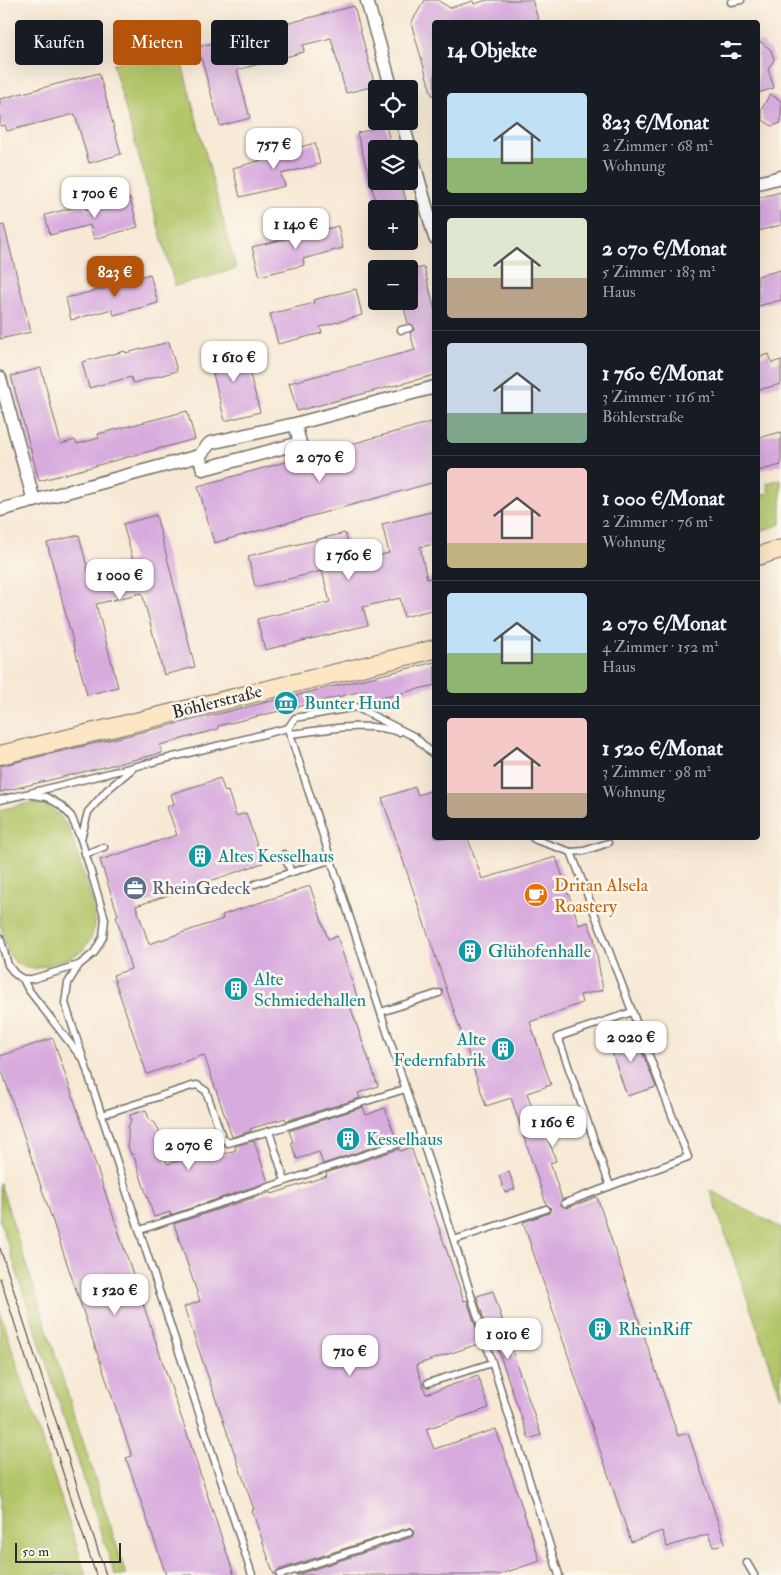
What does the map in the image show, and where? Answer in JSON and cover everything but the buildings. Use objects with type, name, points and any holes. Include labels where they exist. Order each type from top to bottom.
[{"type":"street","points":[[367,1],[389,80]]},
{"type":"street","points":[[405,130],[432,227]]},
{"type":"street","points":[[760,182],[781,177]]},
{"type":"street","points":[[0,378],[34,501]]},
{"type":"street","points":[[0,510],[199,456],[210,443],[295,424],[432,389]]},
{"type":"street","points":[[199,456],[203,469],[300,443],[295,424]]},
{"type":"street","points":[[760,555],[781,549]]},
{"type":"street","name":"Böhlerstraße","points":[[0,755],[432,650]]},
{"type":"lane","points":[[731,2],[741,0]]},
{"type":"lane","points":[[401,330],[409,328]]},
{"type":"lane","points":[[432,753],[414,737],[356,707],[295,718],[289,731],[406,1088],[559,1575]]},
{"type":"lane","points":[[0,800],[289,731],[361,726],[382,727],[414,737]]},
{"type":"lane","points":[[81,839],[88,812],[121,776],[136,766]]},
{"type":"lane","points":[[26,794],[46,797],[60,805],[71,816],[86,854],[105,920],[103,937],[94,953],[79,965],[68,983],[65,1003],[252,1575]]},
{"type":"lane","points":[[536,840],[571,852],[584,851],[608,843]]},
{"type":"lane","points":[[86,854],[104,847]]},
{"type":"lane","points":[[564,1203],[688,1157],[571,852]]},
{"type":"lane","points":[[284,854],[291,872]]},
{"type":"lane","points":[[255,884],[330,860]]},
{"type":"lane","points":[[0,937],[8,965],[15,974],[23,979],[32,979],[79,965]]},
{"type":"lane","points":[[23,979],[28,990],[82,1058]]},
{"type":"lane","points":[[380,1012],[439,993]]},
{"type":"lane","points":[[610,1186],[558,1037],[632,1012]]},
{"type":"lane","points":[[101,1115],[197,1085],[206,1091],[225,1141],[228,1143],[406,1088]]},
{"type":"lane","points":[[269,1131],[285,1181]]},
{"type":"lane","points":[[140,1230],[421,1136]]},
{"type":"lane","points":[[454,1240],[546,1209]]},
{"type":"lane","points":[[428,1383],[492,1363]]},
{"type":"lane","points":[[280,1575],[410,1532]]},
{"type":"lane","points":[[747,1563],[754,1575]]},
{"type":"green space","points":[[113,65],[182,65],[236,269],[175,286]]},
{"type":"green space","points":[[781,479],[781,524],[760,531],[760,495],[769,493],[767,483]]},
{"type":"green space","points":[[29,803],[45,805],[57,813],[69,828],[95,910],[95,926],[91,938],[83,950],[70,958],[34,969],[26,968],[16,963],[8,953],[0,923],[0,811]]},
{"type":"green space","points":[[0,1183],[126,1575],[115,1575],[0,1220]]},
{"type":"green space","points":[[710,1190],[781,1228],[781,1397]]},
{"type":"green space","points":[[0,1312],[86,1575],[0,1575]]},
{"type":"tram line","points":[[0,1248],[106,1575]]},
{"type":"tram line","points":[[0,1278],[96,1575]]},
{"type":"place","name":"Bunter Hund","points":[[286,703]]},
{"type":"place","name":"Altes Kesselhaus","points":[[200,856]]},
{"type":"place","name":"RheinGedeck","points":[[135,888]]},
{"type":"place","name":"Dritan Alsela Roastery","points":[[536,895]]},
{"type":"place","name":"Glühofenhalle","points":[[470,951]]},
{"type":"place","name":"Alte Schmiedehallen","points":[[236,989]]},
{"type":"place","name":"Alte Federnfabrik","points":[[503,1049]]},
{"type":"place","name":"Kesselhaus","points":[[348,1139]]},
{"type":"place","name":"RheinRiff","points":[[600,1329]]}]
